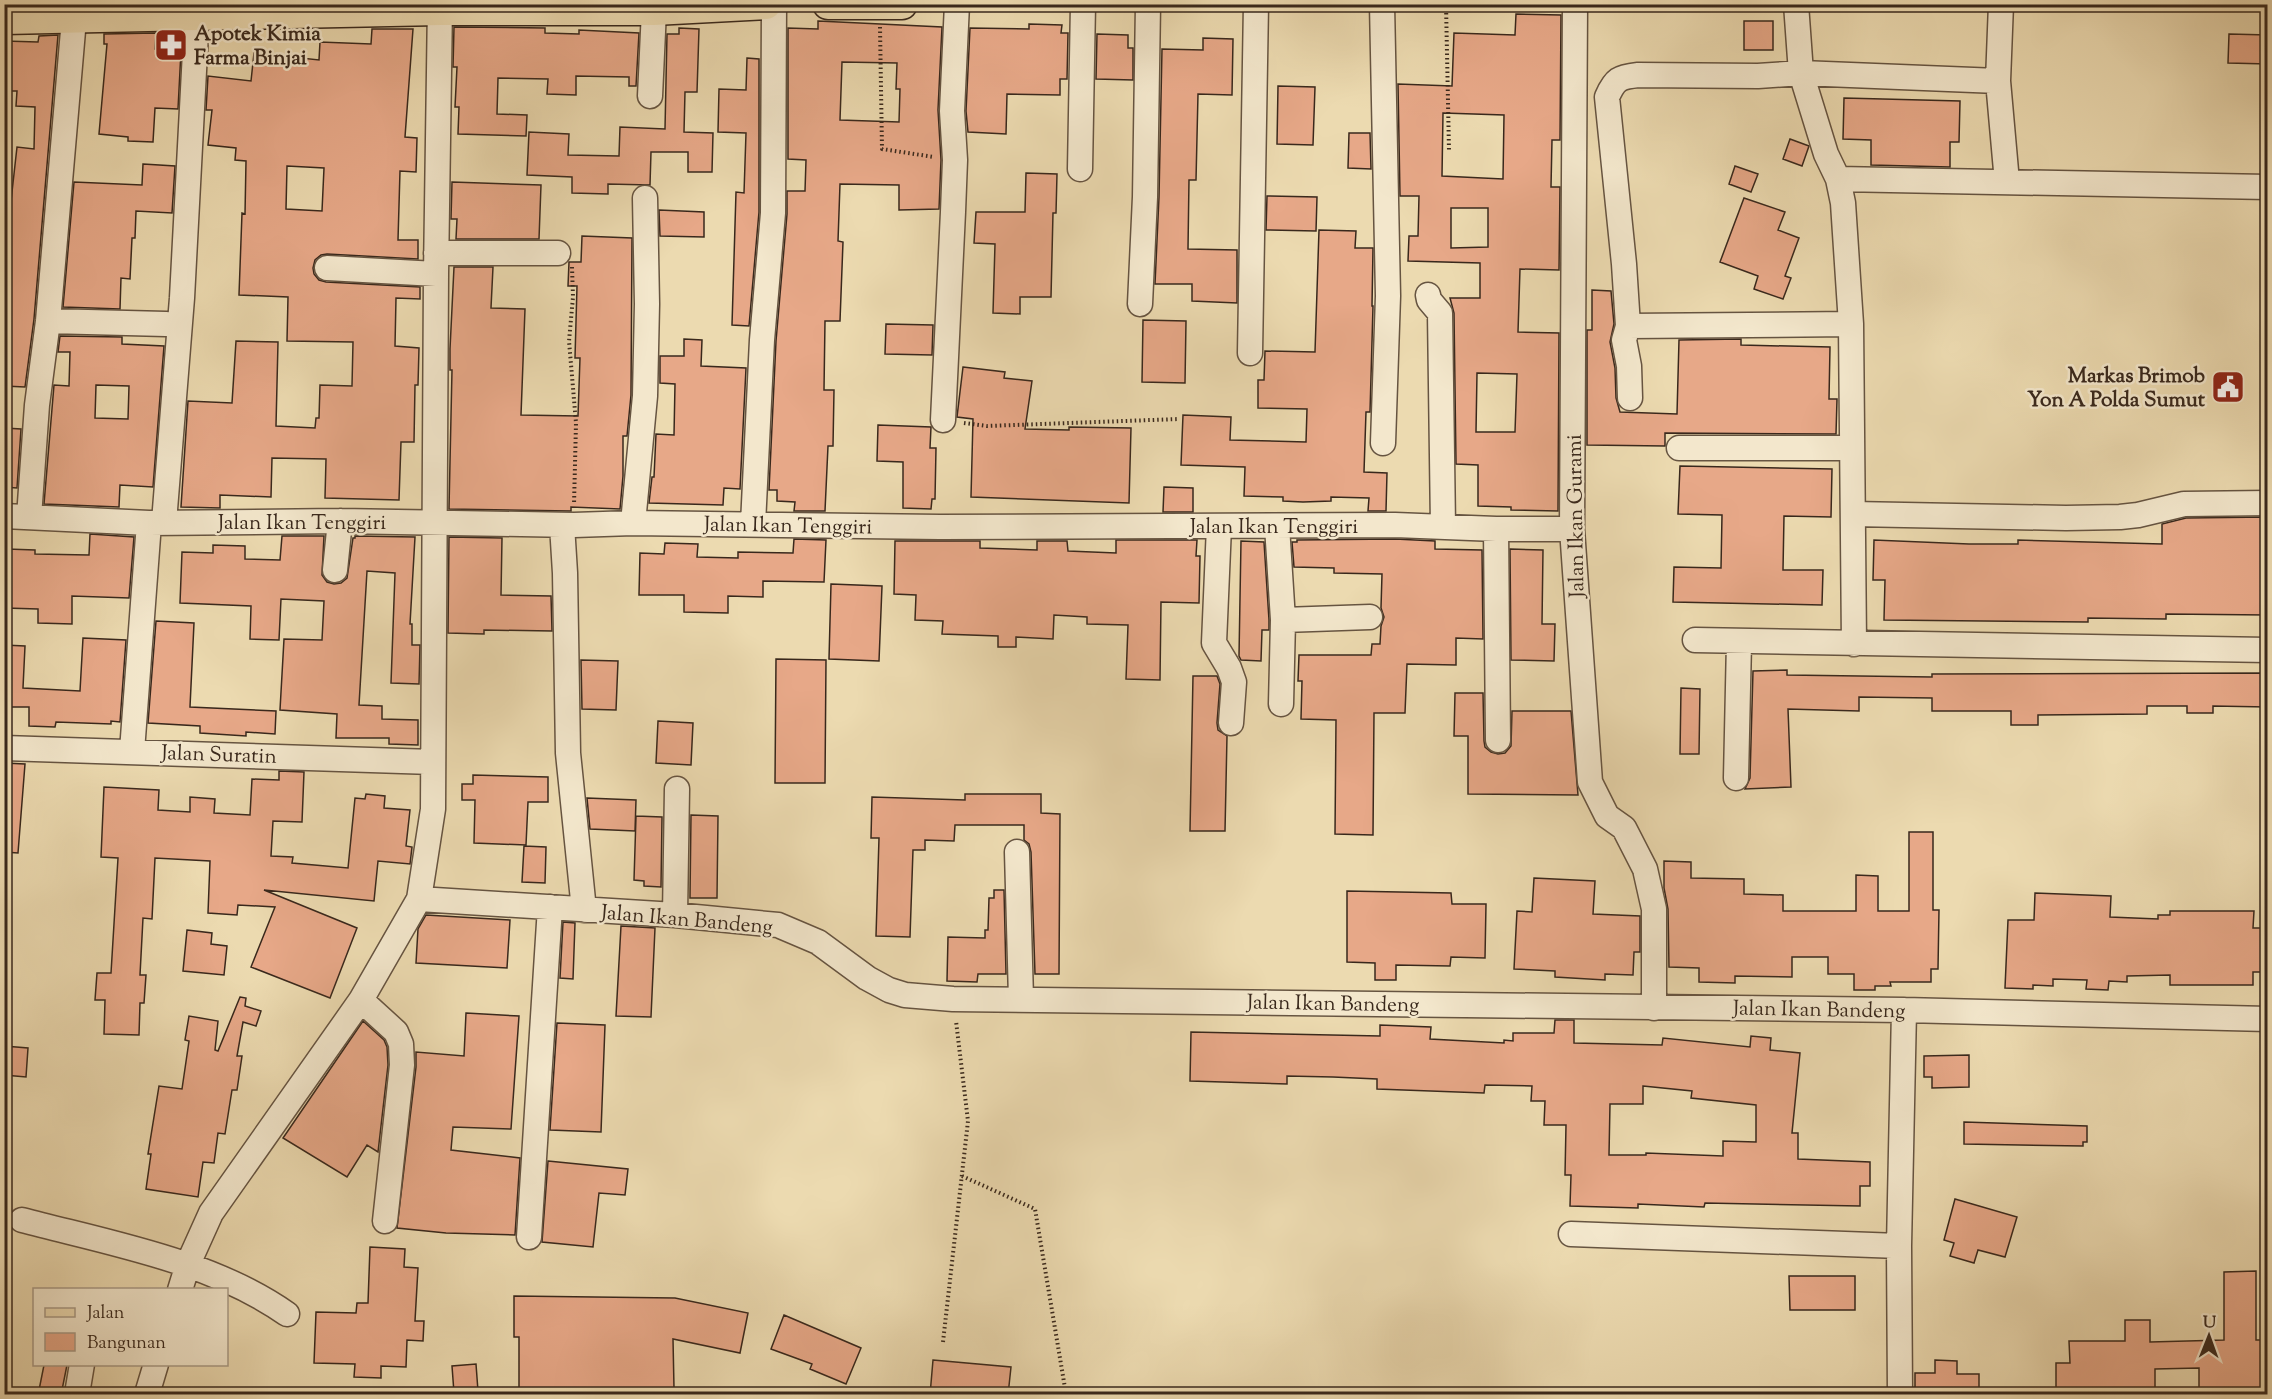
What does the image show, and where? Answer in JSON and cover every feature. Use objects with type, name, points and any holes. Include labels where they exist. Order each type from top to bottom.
[{"type":"main road","points":[[4,19],[74,19],[440,7],[654,10],[765,4]]},
{"type":"main road","points":[[828,4],[902,4]]},
{"type":"street","points":[[753,524],[762,340],[773,213],[774,4]]},
{"type":"street","points":[[943,420],[954,160],[952,111],[957,4]]},
{"type":"street","points":[[1080,169],[1083,4]]},
{"type":"street","points":[[1140,304],[1145,198],[1148,4]]},
{"type":"street","points":[[1250,353],[1256,4]]},
{"type":"street","points":[[1382,4],[1388,296],[1383,443]]},
{"type":"street","name":"Jalan Ikan Gurami","points":[[1575,4],[1572,529],[1590,782],[1607,816],[1624,828],[1645,869],[1654,909],[1654,1008]]},
{"type":"street","points":[[1796,4],[1801,73],[1826,154],[1838,178],[1842,203],[1851,324],[1854,644]]},
{"type":"street","points":[[2001,4],[1998,81],[2007,182]]},
{"type":"street","points":[[181,1288],[188,1264],[211,1213],[361,1000],[419,899],[433,809],[440,7]]},
{"type":"street","points":[[650,96],[654,10]]},
{"type":"street","points":[[132,751],[182,298],[196,14]]},
{"type":"street","points":[[29,517],[37,405],[48,321],[74,19]]},
{"type":"street","points":[[1630,398],[1629,366],[1624,340],[1628,326],[1624,264],[1607,97],[1614,82],[1624,76],[1638,75],[1758,76],[1801,73],[1998,81]]},
{"type":"street","points":[[1838,178],[2268,187]]},
{"type":"street","points":[[633,523],[645,396],[647,304],[645,198]]},
{"type":"street","points":[[327,268],[436,264],[558,253]]},
{"type":"street","points":[[1428,295],[1429,300],[1440,313],[1443,527]]},
{"type":"street","points":[[48,321],[166,324]]},
{"type":"street","points":[[1628,326],[1851,324]]},
{"type":"street","points":[[1679,447],[1851,448]]},
{"type":"street","points":[[1853,514],[2120,517],[2139,515],[2184,504],[2268,503]]},
{"type":"street","name":"Jalan Ikan Tenggiri","points":[[4,516],[156,522],[340,521],[940,527],[1395,525],[1496,530],[1572,529]]},
{"type":"street","points":[[336,570],[340,521]]},
{"type":"street","points":[[568,525],[565,573],[568,753],[584,910]]},
{"type":"street","points":[[1219,526],[1214,642],[1234,682],[1231,723]]},
{"type":"street","points":[[1277,526],[1283,620],[1281,704]]},
{"type":"street","points":[[1496,530],[1498,740]]},
{"type":"street","points":[[1283,620],[1370,617]]},
{"type":"street","points":[[1695,640],[2268,650]]},
{"type":"street","points":[[1736,777],[1738,642]]},
{"type":"street","name":"Jalan Suratin","points":[[4,748],[433,762]]},
{"type":"street","points":[[675,915],[677,789]]},
{"type":"street","points":[[1017,852],[1021,999]]},
{"type":"street","name":"Jalan Ikan Bandeng","points":[[419,899],[675,915],[778,925],[818,942],[867,978],[889,990],[905,995],[953,999],[1904,1010],[2268,1019]]},
{"type":"street","points":[[529,1237],[550,908]]},
{"type":"street","points":[[361,1000],[396,1032],[401,1044],[402,1065],[385,1221]]},
{"type":"street","points":[[1900,1395],[1899,1246],[1904,1010]]},
{"type":"street","points":[[22,1220],[188,1264],[272,1303],[287,1314]]},
{"type":"street","points":[[1570,1234],[1899,1246]]},
{"type":"street","points":[[77,1395],[82,1366]]},
{"type":"street","points":[[147,1395],[156,1366]]},
{"type":"path","points":[[1446,4],[1449,151]]},
{"type":"path","points":[[880,5],[882,149],[954,160]]},
{"type":"path","points":[[558,253],[571,256],[573,282],[568,340],[576,423],[568,525]]},
{"type":"path","points":[[943,420],[987,426],[1179,419]]},
{"type":"path","points":[[943,1342],[968,1121],[953,999]]},
{"type":"path","points":[[962,1176],[1035,1209],[1066,1395]]},
{"type":"building","points":[[1516,14],[1561,15],[1560,140],[1552,140],[1551,187],[1560,187],[1559,270],[1520,269],[1518,332],[1559,333],[1558,511],[1511,510],[1511,507],[1478,506],[1478,465],[1456,464],[1454,313],[1450,298],[1480,298],[1480,263],[1408,261],[1409,236],[1418,236],[1419,196],[1400,196],[1398,84],[1452,86],[1454,33],[1515,35]],"holes":[[[1443,113],[1504,115],[1503,179],[1442,176]],[[1451,208],[1488,208],[1488,247],[1451,248]],[[1477,373],[1517,374],[1515,432],[1476,432]]]},
{"type":"building","points":[[818,21],[942,27],[938,110],[941,160],[939,209],[899,210],[899,185],[840,184],[838,241],[843,242],[840,321],[825,321],[824,390],[834,390],[833,446],[828,446],[825,511],[794,511],[795,502],[777,501],[777,490],[769,490],[776,341],[787,191],[805,191],[806,160],[788,159],[788,28],[818,29]],"holes":[[[842,62],[897,63],[896,89],[900,89],[899,122],[840,120]]]},
{"type":"building","points":[[1744,21],[1773,21],[1773,50],[1744,50]]},
{"type":"building","points":[[1029,24],[1062,25],[1061,33],[1068,33],[1067,79],[1060,79],[1060,95],[1007,94],[1006,134],[968,132],[966,111],[970,28],[1029,29]]},
{"type":"building","points":[[454,27],[545,28],[545,33],[579,34],[579,30],[639,33],[636,86],[629,86],[629,77],[576,76],[576,95],[547,94],[548,79],[498,78],[497,114],[527,115],[526,136],[458,134],[459,107],[455,107],[457,67],[453,67]]},
{"type":"building","points":[[679,28],[699,29],[697,92],[685,92],[684,132],[713,133],[712,172],[688,172],[688,152],[651,152],[650,185],[608,184],[608,194],[572,193],[572,177],[527,175],[529,132],[569,134],[568,155],[619,156],[620,127],[665,129],[667,34],[679,34]]},
{"type":"building","points":[[372,29],[413,29],[405,137],[417,138],[416,172],[400,171],[398,240],[418,240],[418,259],[327,254],[315,260],[313,268],[319,280],[326,282],[420,287],[420,299],[396,298],[395,346],[419,348],[418,385],[415,385],[414,442],[401,442],[399,500],[325,498],[326,459],[272,458],[271,497],[220,495],[220,508],[181,507],[188,401],[232,403],[236,341],[278,342],[276,426],[315,428],[316,418],[319,418],[320,385],[352,386],[353,342],[287,341],[288,297],[239,295],[246,161],[235,160],[236,148],[208,145],[212,110],[206,110],[208,76],[251,81],[254,53],[319,60],[320,42],[371,44]],"holes":[[[287,166],[324,168],[322,211],[286,209]]]},
{"type":"building","points":[[156,33],[155,49],[181,51],[178,109],[155,108],[153,142],[128,141],[128,137],[99,134],[107,44],[104,44],[104,34]]},
{"type":"building","points":[[1097,34],[1128,35],[1128,48],[1133,48],[1133,80],[1096,79]]},
{"type":"building","points":[[2229,34],[2268,35],[2268,64],[2228,63]]},
{"type":"building","points":[[58,35],[34,319],[25,387],[4,386],[4,200],[11,201],[17,147],[34,149],[35,107],[16,106],[17,91],[4,91],[4,41],[38,42],[39,36]]},
{"type":"building","points":[[1203,38],[1233,39],[1232,95],[1198,94],[1196,180],[1189,180],[1188,249],[1237,250],[1237,303],[1192,301],[1192,284],[1155,284],[1162,49],[1203,50]]},
{"type":"building","points":[[747,58],[759,59],[759,212],[749,326],[732,325],[736,192],[744,193],[746,133],[718,132],[719,89],[746,90]]},
{"type":"building","points":[[1278,86],[1315,87],[1313,145],[1277,144]]},
{"type":"building","points":[[1844,98],[1960,101],[1959,142],[1950,142],[1950,167],[1871,165],[1871,140],[1843,139]]},
{"type":"building","points":[[1349,133],[1370,133],[1371,169],[1348,168]]},
{"type":"building","points":[[1790,139],[1809,146],[1802,166],[1783,159]]},
{"type":"building","points":[[143,164],[175,166],[172,213],[136,211],[130,279],[121,278],[120,309],[63,307],[74,182],[142,185]]},
{"type":"building","points":[[1735,166],[1758,174],[1751,192],[1729,184]]},
{"type":"building","points":[[1026,173],[1057,174],[1056,213],[1053,213],[1051,297],[1020,297],[1020,314],[993,313],[995,244],[974,243],[976,212],[1025,212]]},
{"type":"building","points":[[452,182],[541,185],[539,239],[456,239],[457,219],[451,219]]},
{"type":"building","points":[[1267,196],[1317,197],[1316,231],[1266,230]]},
{"type":"building","points":[[1744,198],[1785,212],[1778,230],[1799,238],[1785,276],[1791,278],[1783,299],[1754,289],[1758,276],[1720,262]]},
{"type":"building","points":[[659,210],[704,212],[704,237],[660,236]]},
{"type":"building","points":[[1319,230],[1356,231],[1355,248],[1373,248],[1370,412],[1366,412],[1364,472],[1387,473],[1386,511],[1368,511],[1369,498],[1331,497],[1331,501],[1303,502],[1283,501],[1283,497],[1244,496],[1245,467],[1181,465],[1183,415],[1231,417],[1230,440],[1306,442],[1307,409],[1258,408],[1258,380],[1264,380],[1265,351],[1315,352]]},
{"type":"building","points":[[582,236],[632,238],[631,395],[627,436],[623,436],[620,509],[571,507],[571,511],[449,509],[452,370],[450,370],[450,349],[454,267],[493,267],[491,308],[525,309],[521,415],[578,416],[580,358],[575,358],[577,286],[568,286],[569,262],[581,262]]},
{"type":"building","points":[[1592,290],[1611,291],[1614,324],[1610,342],[1615,368],[1616,398],[1620,412],[1677,414],[1679,340],[1741,339],[1741,345],[1830,347],[1829,399],[1837,399],[1836,434],[1665,433],[1665,446],[1587,445],[1587,330],[1592,330]]},
{"type":"building","points":[[1143,320],[1186,321],[1185,383],[1142,382]]},
{"type":"building","points":[[886,324],[933,325],[932,355],[885,354]]},
{"type":"building","points":[[60,336],[122,337],[122,344],[164,346],[153,487],[120,485],[119,507],[44,504],[54,385],[69,386],[70,352],[58,352]],"holes":[[[96,385],[129,386],[128,419],[95,418]]]},
{"type":"building","points":[[684,339],[702,340],[701,366],[746,368],[740,489],[724,488],[723,505],[649,503],[652,477],[654,477],[656,434],[674,435],[675,384],[660,383],[660,356],[684,356]]},
{"type":"building","points":[[963,367],[1005,372],[1004,378],[1032,381],[1025,429],[1131,428],[1129,503],[971,497],[973,419],[957,417]]},
{"type":"building","points":[[878,425],[931,427],[930,448],[936,448],[935,499],[932,499],[931,509],[903,508],[903,462],[877,461]]},
{"type":"building","points":[[4,428],[21,429],[17,488],[4,487]]},
{"type":"building","points":[[1680,466],[1832,469],[1831,517],[1784,516],[1783,570],[1823,570],[1822,605],[1673,602],[1674,567],[1721,568],[1722,515],[1678,514]]},
{"type":"building","points":[[1164,487],[1193,488],[1193,512],[1163,512]]},
{"type":"building","points":[[2268,517],[2268,615],[2166,614],[2166,619],[2088,618],[2088,622],[1884,620],[1885,580],[1873,580],[1874,540],[1969,544],[2018,544],[2018,540],[2162,544],[2162,524],[2186,518]]},
{"type":"building","points":[[90,534],[134,537],[129,598],[72,596],[72,624],[38,623],[38,609],[5,608],[7,549],[35,550],[35,554],[89,555]]},
{"type":"building","points":[[282,536],[324,536],[322,575],[327,582],[334,584],[341,583],[347,578],[355,536],[415,537],[410,624],[412,624],[412,645],[420,645],[419,684],[391,683],[395,573],[367,571],[359,705],[382,706],[382,719],[418,720],[418,745],[389,744],[389,738],[336,738],[337,714],[280,710],[284,639],[322,640],[324,601],[281,599],[279,640],[250,639],[251,606],[180,603],[182,552],[213,553],[213,545],[245,546],[245,559],[280,560]]},
{"type":"building","points":[[449,537],[502,538],[501,595],[551,596],[552,631],[484,630],[484,634],[448,633]]},
{"type":"building","points":[[794,539],[826,540],[824,582],[763,581],[763,597],[728,596],[728,613],[684,612],[684,595],[639,595],[640,553],[664,554],[665,543],[698,544],[697,557],[738,558],[738,552],[793,553]]},
{"type":"building","points":[[1116,540],[1197,540],[1196,556],[1200,556],[1199,603],[1161,602],[1160,680],[1126,679],[1128,625],[1087,624],[1087,617],[1054,615],[1053,639],[1016,637],[1016,647],[998,647],[998,636],[942,634],[943,621],[915,620],[916,595],[894,594],[895,541],[980,541],[980,548],[1037,550],[1037,541],[1067,541],[1068,551],[1116,553]]},
{"type":"building","points":[[1297,540],[1435,541],[1435,549],[1482,550],[1483,639],[1456,638],[1456,665],[1407,664],[1405,713],[1374,713],[1373,835],[1335,834],[1336,720],[1301,719],[1302,681],[1298,681],[1299,655],[1371,655],[1372,644],[1380,644],[1384,617],[1381,608],[1382,574],[1334,573],[1334,568],[1294,567],[1292,542],[1297,542]]},
{"type":"building","points":[[1241,541],[1264,542],[1269,630],[1262,630],[1261,661],[1241,660],[1239,656]]},
{"type":"building","points":[[1510,549],[1543,550],[1542,624],[1555,624],[1554,661],[1511,660]]},
{"type":"building","points":[[831,584],[882,586],[879,661],[829,659]]},
{"type":"building","points":[[156,621],[194,623],[190,707],[276,711],[275,734],[246,732],[246,736],[200,733],[200,726],[148,723]]},
{"type":"building","points":[[83,638],[126,640],[120,722],[111,721],[111,724],[56,722],[55,727],[29,726],[29,707],[4,707],[4,645],[25,646],[23,688],[80,691]]},
{"type":"building","points":[[776,659],[826,660],[825,783],[775,783]]},
{"type":"building","points":[[581,660],[618,661],[616,710],[582,709]]},
{"type":"building","points":[[1787,670],[1787,675],[1932,677],[1932,674],[2268,673],[2268,707],[2213,706],[2213,713],[2187,713],[2187,706],[2147,706],[2147,714],[2038,715],[2038,725],[2011,725],[2011,711],[1932,711],[1932,698],[1859,697],[1859,711],[1788,709],[1791,787],[1745,789],[1750,778],[1753,671]]},
{"type":"building","points":[[1193,676],[1217,676],[1220,684],[1217,723],[1218,730],[1227,736],[1225,831],[1190,831]]},
{"type":"building","points":[[1681,688],[1700,689],[1699,754],[1680,754]]},
{"type":"building","points":[[1455,693],[1483,693],[1485,747],[1498,754],[1505,753],[1511,746],[1512,711],[1571,711],[1578,795],[1468,794],[1468,736],[1454,736]]},
{"type":"building","points":[[658,721],[693,723],[691,765],[656,763]]},
{"type":"building","points":[[4,763],[25,764],[18,853],[4,852]]},
{"type":"building","points":[[279,771],[304,772],[302,822],[273,821],[271,856],[293,857],[292,863],[348,868],[355,798],[365,799],[366,794],[385,796],[384,808],[410,810],[406,846],[412,847],[410,864],[378,861],[374,901],[264,890],[357,928],[330,998],[251,967],[275,907],[238,905],[237,915],[208,913],[210,861],[155,858],[152,919],[143,918],[140,975],[146,975],[144,1003],[140,1003],[139,1035],[104,1034],[105,1000],[95,1000],[97,973],[111,973],[118,858],[101,857],[104,787],[159,790],[158,810],[190,812],[190,797],[215,799],[214,813],[250,815],[252,779],[279,780]]},
{"type":"building","points":[[473,775],[548,777],[548,802],[528,802],[526,845],[474,843],[475,800],[462,800],[462,784],[473,784]]},
{"type":"building","points":[[965,794],[1041,794],[1041,813],[1060,814],[1059,974],[1035,974],[1031,852],[1029,844],[1024,840],[1024,825],[955,825],[954,841],[925,840],[925,850],[913,850],[910,937],[876,936],[879,838],[871,838],[872,797],[965,800]]},
{"type":"building","points":[[587,798],[636,800],[635,831],[590,829]]},
{"type":"building","points":[[691,815],[718,816],[717,898],[690,898]]},
{"type":"building","points":[[636,816],[662,817],[661,887],[644,886],[644,881],[634,880]]},
{"type":"building","points":[[1909,832],[1933,832],[1933,910],[1939,910],[1938,969],[1931,969],[1931,982],[1890,982],[1891,986],[1875,986],[1875,990],[1854,990],[1854,974],[1828,974],[1828,957],[1792,957],[1792,977],[1735,976],[1735,983],[1699,982],[1699,968],[1669,967],[1664,861],[1691,862],[1691,878],[1744,879],[1744,894],[1783,895],[1783,911],[1856,911],[1856,875],[1878,876],[1878,911],[1909,911]]},
{"type":"building","points":[[524,846],[546,847],[545,883],[522,882]]},
{"type":"building","points":[[1534,878],[1595,881],[1593,914],[1640,916],[1640,952],[1634,952],[1633,975],[1605,974],[1605,980],[1555,977],[1555,971],[1514,969],[1517,911],[1532,912]]},
{"type":"building","points":[[994,890],[1004,890],[1006,974],[978,974],[977,982],[947,981],[948,937],[985,938],[985,930],[988,930],[989,898],[994,898]]},
{"type":"building","points":[[1347,891],[1451,893],[1452,904],[1486,904],[1485,958],[1451,957],[1450,966],[1396,965],[1396,980],[1375,980],[1375,963],[1347,962]]},
{"type":"building","points":[[2035,893],[2111,896],[2110,917],[2158,919],[2158,915],[2170,915],[2170,911],[2254,911],[2253,928],[2266,928],[2266,972],[2253,972],[2253,985],[2170,985],[2170,975],[2127,976],[2127,982],[2109,981],[2108,990],[2086,989],[2087,980],[2053,979],[2053,986],[2033,985],[2033,989],[2005,988],[2008,920],[2034,920]]},
{"type":"building","points":[[426,915],[510,920],[507,968],[416,963],[418,929]]},
{"type":"building","points":[[563,922],[575,923],[573,979],[560,978]]},
{"type":"building","points":[[621,926],[655,928],[651,1017],[616,1016]]},
{"type":"building","points":[[187,930],[212,933],[211,944],[227,946],[224,975],[183,971]]},
{"type":"building","points":[[240,997],[246,998],[245,1006],[261,1011],[256,1026],[243,1022],[237,1056],[242,1056],[237,1090],[232,1090],[225,1134],[218,1133],[214,1163],[203,1162],[198,1197],[146,1189],[151,1154],[148,1154],[159,1086],[182,1089],[189,1041],[185,1040],[189,1016],[218,1021],[215,1050],[218,1051]]},
{"type":"building","points":[[466,1013],[519,1016],[511,1129],[453,1127],[451,1150],[520,1158],[515,1235],[446,1233],[397,1228],[416,1052],[464,1056]]},
{"type":"building","points":[[1555,1020],[1574,1020],[1574,1043],[1662,1045],[1663,1038],[1750,1047],[1751,1036],[1771,1038],[1770,1050],[1800,1053],[1792,1133],[1798,1133],[1798,1159],[1870,1162],[1870,1186],[1860,1186],[1860,1206],[1705,1203],[1704,1207],[1638,1204],[1638,1208],[1570,1206],[1571,1175],[1565,1175],[1566,1125],[1544,1125],[1545,1101],[1531,1101],[1532,1086],[1485,1085],[1484,1093],[1377,1089],[1377,1079],[1333,1077],[1287,1076],[1287,1084],[1190,1081],[1191,1032],[1380,1036],[1380,1025],[1431,1027],[1430,1039],[1504,1043],[1504,1040],[1513,1041],[1513,1033],[1554,1033]],"holes":[[[1643,1086],[1692,1091],[1691,1098],[1756,1105],[1756,1142],[1723,1141],[1723,1156],[1646,1153],[1646,1155],[1609,1155],[1610,1104],[1643,1104]]]},
{"type":"building","points":[[363,1021],[384,1040],[387,1047],[388,1065],[378,1152],[367,1145],[347,1177],[283,1138]]},
{"type":"building","points":[[557,1023],[605,1025],[601,1132],[550,1130]]},
{"type":"building","points":[[4,1046],[28,1048],[26,1077],[4,1075]]},
{"type":"building","points":[[1969,1055],[1969,1087],[1932,1088],[1932,1077],[1924,1077],[1924,1056]]},
{"type":"building","points":[[1964,1122],[2087,1126],[2087,1142],[2083,1142],[2083,1146],[1964,1144]]},
{"type":"building","points":[[548,1161],[628,1169],[625,1195],[599,1193],[593,1247],[542,1242]]},
{"type":"building","points":[[1955,1199],[2017,1217],[2005,1257],[1978,1250],[1974,1263],[1950,1256],[1954,1243],[1944,1240]]},
{"type":"building","points":[[370,1247],[405,1249],[404,1267],[418,1268],[415,1321],[424,1321],[423,1341],[407,1340],[406,1367],[381,1366],[381,1378],[354,1377],[355,1364],[314,1363],[316,1312],[356,1313],[357,1303],[368,1303]]},
{"type":"building","points":[[2256,1271],[2256,1340],[2268,1340],[2268,1392],[2199,1393],[2199,1368],[2155,1369],[2155,1395],[2056,1395],[2056,1363],[2070,1363],[2069,1341],[2125,1341],[2125,1320],[2150,1320],[2150,1342],[2224,1340],[2224,1272]]},
{"type":"building","points":[[1789,1276],[1855,1276],[1855,1310],[1790,1310]]},
{"type":"building","points":[[514,1296],[675,1298],[748,1313],[740,1353],[673,1339],[674,1388],[581,1390],[581,1393],[519,1392],[519,1337],[514,1337]]},
{"type":"building","points":[[784,1315],[861,1348],[846,1384],[810,1369],[812,1364],[771,1349]]},
{"type":"building","points":[[933,1360],[1011,1367],[1008,1395],[930,1395]]},
{"type":"building","points":[[1935,1360],[1957,1361],[1957,1374],[1979,1374],[1979,1395],[1915,1393],[1915,1373],[1935,1373]]},
{"type":"building","points":[[476,1364],[478,1391],[454,1393],[452,1366]]},
{"type":"building","points":[[44,1366],[67,1366],[61,1395],[38,1395]]},
{"type":"place","name":"Apotek Kimia Farma Binjai","points":[[171,45]]},
{"type":"place","name":"Markas Brimob Yon A Polda Sumut","points":[[2228,387]]}]
